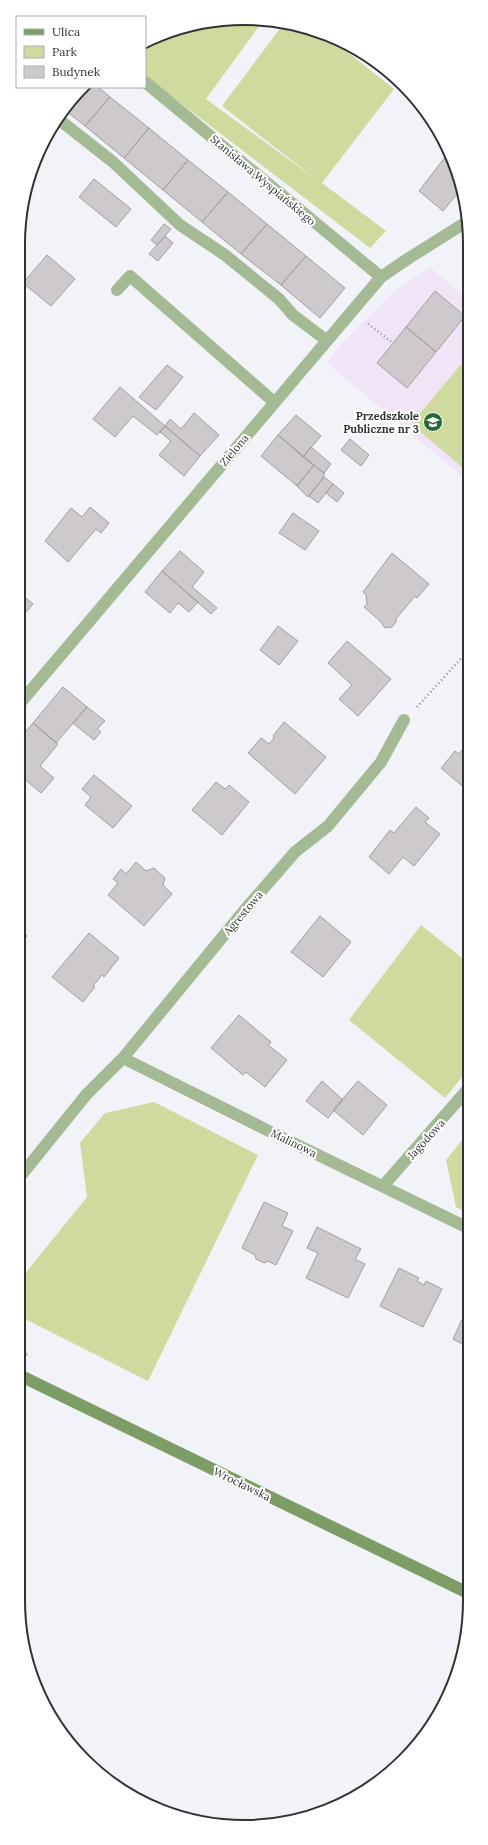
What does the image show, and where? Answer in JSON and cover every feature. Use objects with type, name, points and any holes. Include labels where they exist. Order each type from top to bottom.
[{"type":"street","name":"Stanisława Wyspiańskiego","points":[[146,83],[381,277]]},
{"type":"street","points":[[62,122],[113,162],[180,225],[225,255],[279,299],[293,315],[326,340]]},
{"type":"street","name":"Zielona","points":[[25,697],[326,340],[381,277],[462,225]]},
{"type":"street","points":[[118,290],[130,276],[274,402]]},
{"type":"street","name":"Agrestowa","points":[[25,1171],[86,1095],[123,1058],[243,912],[295,852],[328,826],[362,786],[381,762],[404,720]]},
{"type":"street","name":"Malinowa","points":[[123,1058],[463,1226]]},
{"type":"street","name":"Jagodowa","points":[[383,1186],[463,1095]]},
{"type":"street","name":"Wrocławska","points":[[25,1378],[463,1591]]},
{"type":"path","points":[[362,318],[393,344]]},
{"type":"path","points":[[404,720],[463,656]]},
{"type":"shaded area","name":"Przedszkole Publiczne nr 3","points":[[430,267],[463,295],[463,477],[327,363],[345,340],[392,293]]},
{"type":"green space","points":[[230,25],[260,25],[206,99],[317,180],[222,106],[280,28],[301,32],[344,50],[394,89],[322,183],[386,231],[370,248],[146,77],[146,48],[187,32],[201,29]]},
{"type":"green space","points":[[463,362],[463,468],[411,424]]},
{"type":"green space","points":[[421,925],[463,959],[463,1076],[445,1098],[349,1020]]},
{"type":"green space","points":[[154,1102],[258,1155],[148,1381],[25,1319],[25,1274],[87,1197],[80,1143],[105,1113]]},
{"type":"green space","points":[[463,1139],[463,1210],[456,1207],[446,1160]]},
{"type":"building","points":[[90,88],[99,88],[110,97],[85,126],[69,113]]},
{"type":"building","points":[[110,97],[149,128],[124,158],[85,126]]},
{"type":"building","points":[[149,128],[188,160],[163,190],[124,158]]},
{"type":"building","points":[[445,157],[458,195],[443,211],[419,191]]},
{"type":"building","points":[[188,160],[228,192],[202,222],[163,190]]},
{"type":"building","points":[[94,179],[131,209],[116,227],[79,197]]},
{"type":"building","points":[[228,192],[267,224],[241,254],[202,222]]},
{"type":"building","points":[[164,224],[171,229],[157,245],[151,240]]},
{"type":"building","points":[[267,224],[306,256],[281,285],[241,254]]},
{"type":"building","points":[[165,236],[173,243],[158,261],[149,254]]},
{"type":"building","points":[[47,255],[75,279],[51,306],[25,285],[25,281]]},
{"type":"building","points":[[306,256],[345,288],[320,318],[281,285]]},
{"type":"building","points":[[435,291],[463,314],[463,318],[436,352],[406,327]]},
{"type":"building","points":[[406,327],[436,352],[407,388],[377,363]]},
{"type":"building","points":[[167,365],[183,377],[156,410],[139,397]]},
{"type":"building","points":[[120,387],[165,426],[157,435],[133,416],[115,437],[93,419]]},
{"type":"building","points":[[194,413],[219,435],[200,456],[165,426],[170,419],[181,429]]},
{"type":"building","points":[[296,415],[321,436],[303,457],[278,435]]},
{"type":"building","points":[[165,426],[200,456],[184,476],[159,455],[171,441],[160,432]]},
{"type":"building","points":[[278,435],[314,465],[297,486],[261,456]]},
{"type":"building","points":[[350,439],[369,455],[361,466],[341,450]]},
{"type":"building","points":[[311,447],[331,464],[324,473],[303,457]]},
{"type":"building","points":[[314,465],[324,473],[324,477],[308,497],[297,486]]},
{"type":"building","points":[[324,477],[333,484],[318,503],[309,496]]},
{"type":"building","points":[[333,484],[344,493],[337,502],[326,493]]},
{"type":"building","points":[[90,507],[109,523],[101,533],[96,529],[68,562],[45,541],[71,508],[82,517]]},
{"type":"building","points":[[293,513],[319,531],[305,550],[279,533]]},
{"type":"building","points":[[180,551],[204,572],[192,587],[217,608],[211,614],[162,571]]},
{"type":"building","points":[[392,553],[429,584],[417,598],[415,596],[396,619],[396,622],[392,627],[385,628],[380,621],[364,607],[367,604],[366,595],[363,592]]},
{"type":"building","points":[[162,571],[198,602],[189,612],[178,603],[170,613],[145,592]]},
{"type":"building","points":[[25,597],[33,604],[25,613]]},
{"type":"building","points":[[278,626],[298,641],[279,665],[260,650]]},
{"type":"building","points":[[347,641],[391,679],[358,716],[339,699],[352,685],[328,663]]},
{"type":"building","points":[[63,687],[87,707],[56,743],[33,723]]},
{"type":"building","points":[[87,707],[105,721],[97,729],[101,732],[94,740],[73,723]]},
{"type":"building","points":[[284,722],[326,757],[295,794],[248,753],[261,738],[269,744],[274,738],[273,736]]},
{"type":"building","points":[[33,723],[58,744],[40,766],[54,778],[41,793],[25,779],[25,732]]},
{"type":"building","points":[[463,749],[463,787],[441,768],[455,751],[459,754]]},
{"type":"building","points":[[94,775],[132,806],[113,828],[85,805],[91,797],[82,789]]},
{"type":"building","points":[[216,782],[225,789],[229,785],[249,802],[222,835],[192,810]]},
{"type":"building","points":[[416,807],[429,818],[425,822],[440,834],[414,866],[403,857],[389,874],[369,857],[390,830],[394,833]]},
{"type":"building","points":[[136,862],[146,871],[154,868],[165,878],[163,885],[172,894],[144,926],[108,895],[118,883],[113,879],[121,869],[126,874]]},
{"type":"building","points":[[320,916],[351,942],[323,977],[291,952]]},
{"type":"building","points":[[89,933],[119,958],[104,977],[102,975],[93,986],[95,987],[83,1002],[52,977]]},
{"type":"building","points":[[239,1015],[271,1042],[268,1045],[287,1060],[265,1087],[246,1072],[243,1075],[211,1048]]},
{"type":"building","points":[[322,1081],[343,1100],[328,1118],[306,1101]]},
{"type":"building","points":[[358,1081],[387,1105],[363,1135],[333,1110]]},
{"type":"building","points":[[264,1202],[288,1213],[282,1226],[293,1231],[276,1265],[268,1261],[264,1263],[256,1259],[255,1255],[242,1248]]},
{"type":"building","points":[[317,1227],[361,1249],[355,1259],[365,1264],[348,1298],[306,1278],[318,1253],[307,1248]]},
{"type":"building","points":[[399,1268],[419,1278],[417,1281],[424,1285],[426,1281],[442,1289],[423,1327],[380,1306]]},
{"type":"building","points":[[463,1317],[463,1344],[453,1339]]},
{"type":"place","name":"Przedszkole Publiczne nr 3","points":[[433,422]]}]
